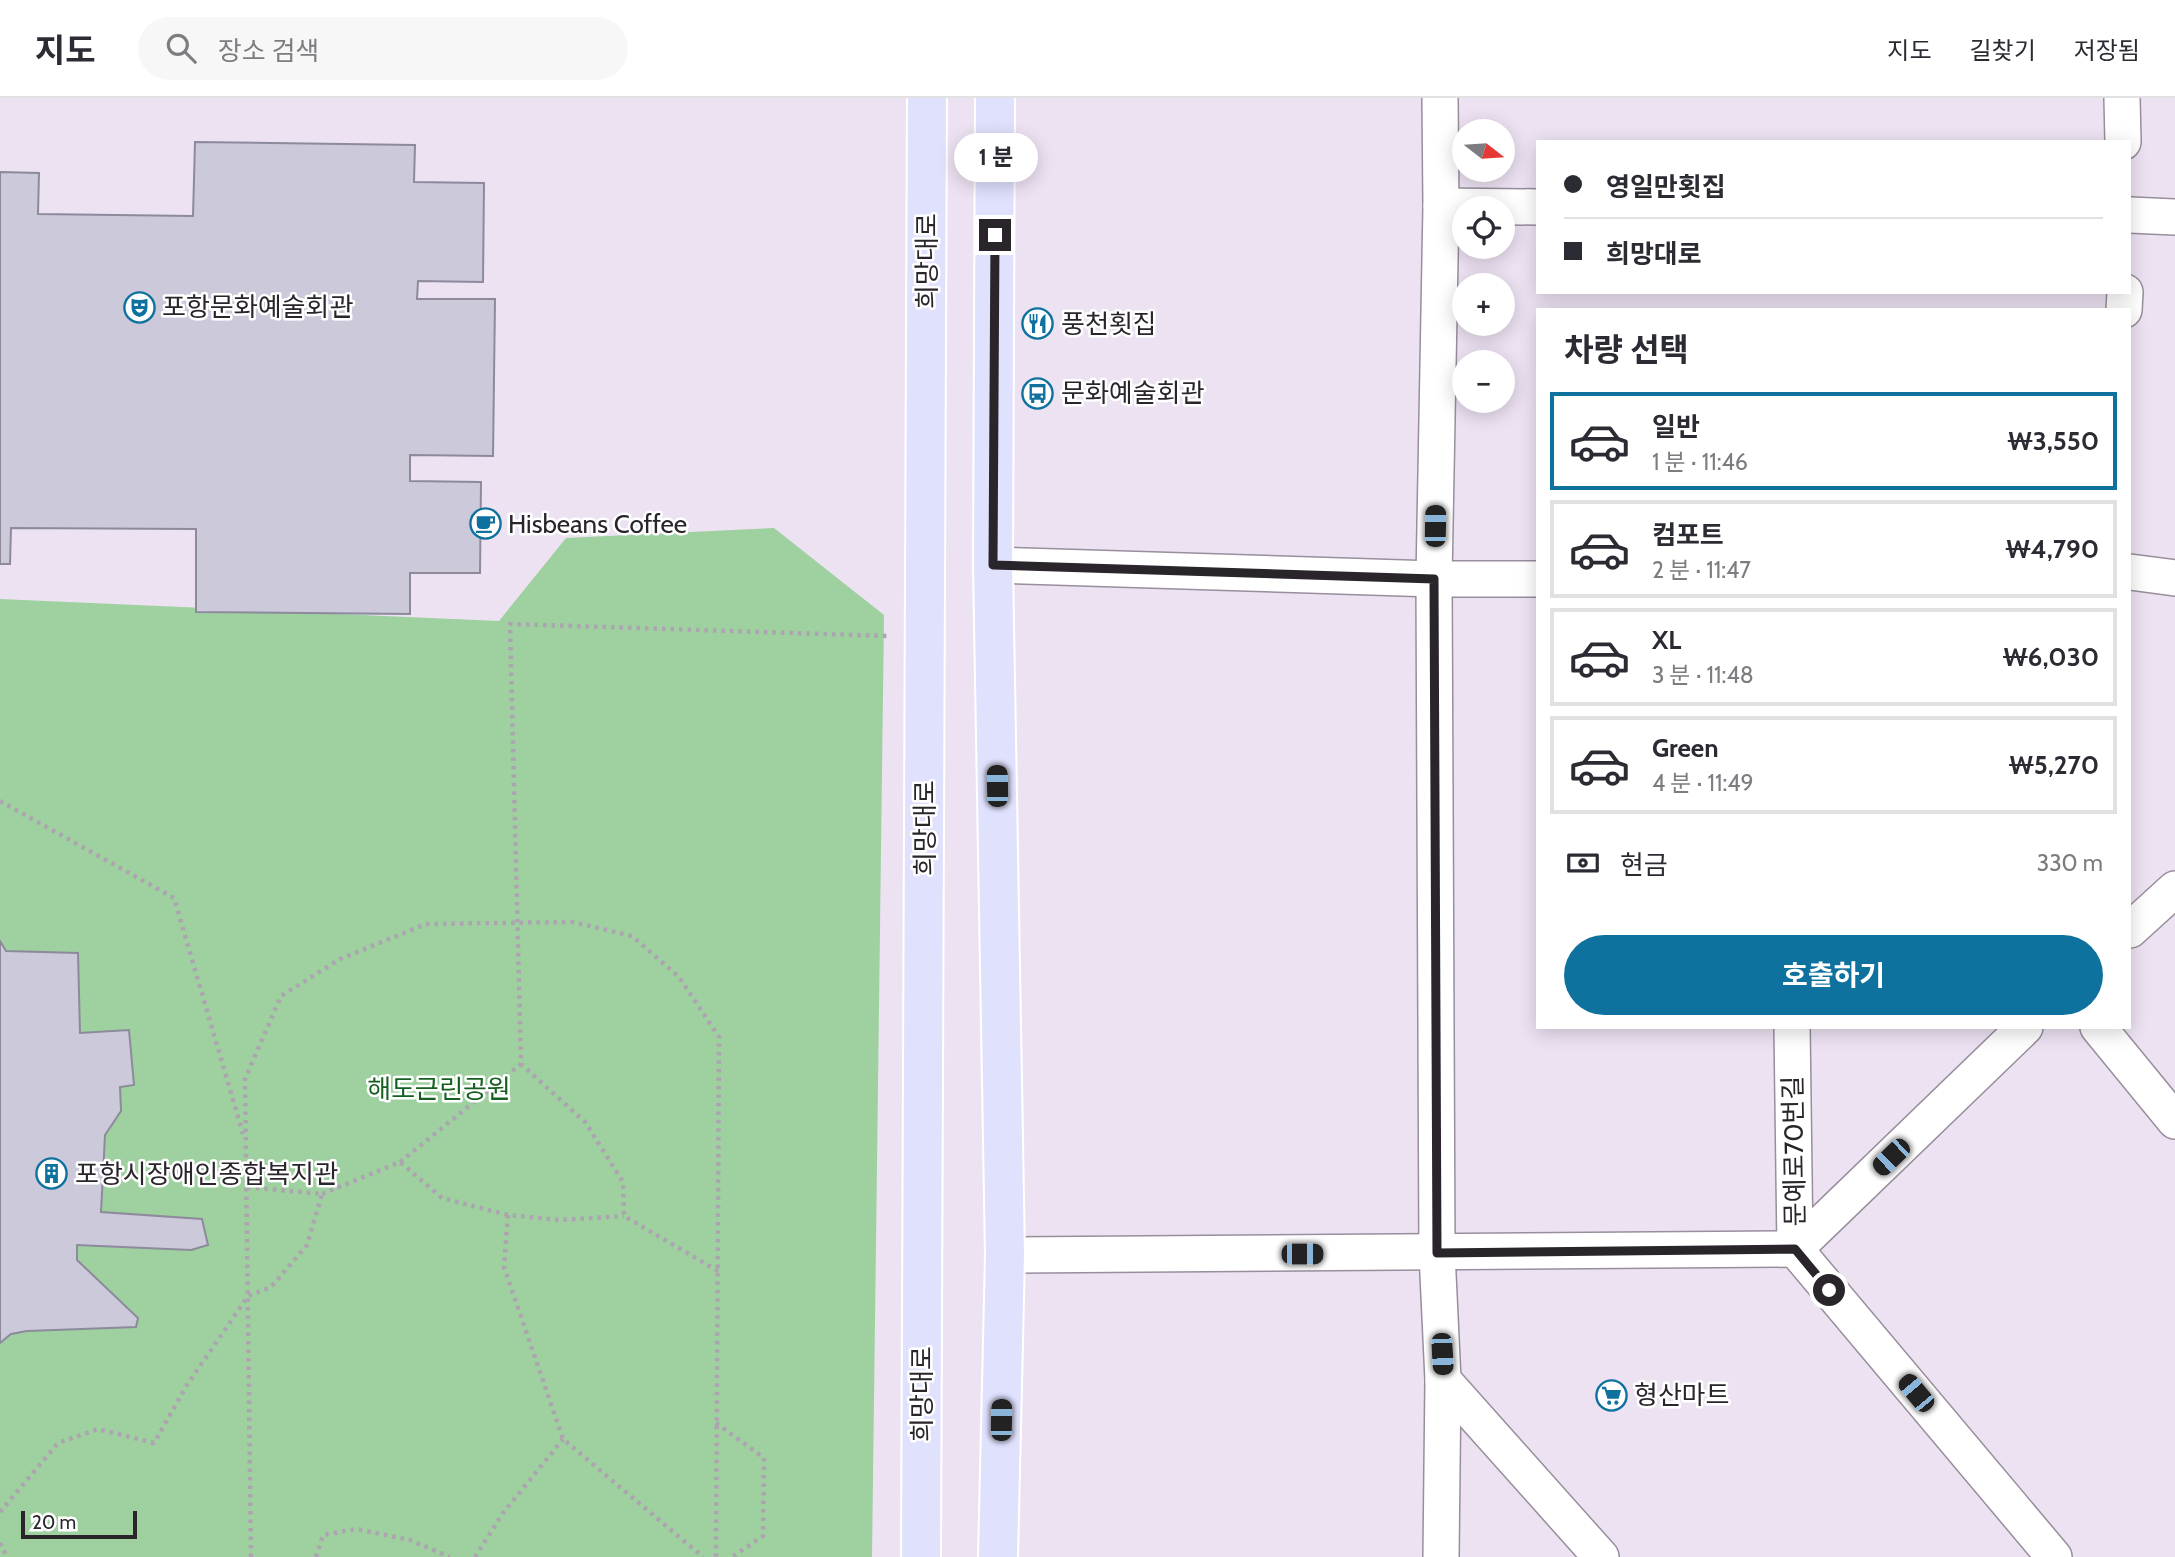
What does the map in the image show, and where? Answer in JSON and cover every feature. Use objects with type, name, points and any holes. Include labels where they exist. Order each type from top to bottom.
[{"type":"main road","name":"희망대로","points":[[921,1557],[927,98]]},
{"type":"main road","points":[[995,98],[993,565],[1004,1255],[998,1557]]},
{"type":"street","points":[[1440,98],[1441,206],[1434,579],[1437,1253],[1443,1380],[1441,1557]]},
{"type":"street","points":[[2122,98],[2123,140]]},
{"type":"street","points":[[1441,206],[1536,207]]},
{"type":"street","points":[[2131,215],[2175,216]]},
{"type":"street","points":[[993,565],[1434,579],[1536,579]]},
{"type":"street","points":[[2131,572],[2175,578]]},
{"type":"street","points":[[2131,929],[2175,889]]},
{"type":"street","name":"문예로70번길","points":[[1792,1029],[1795,1249]]},
{"type":"street","name":"문예로70번길","points":[[1795,1249],[2023,1029]]},
{"type":"street","points":[[2100,1029],[2175,1121]]},
{"type":"street","points":[[1004,1255],[1795,1249],[2054,1557]]},
{"type":"street","points":[[1443,1380],[1601,1557]]},
{"type":"path","points":[[624,1216],[623,1182],[585,1122],[521,1064],[510,624],[925,637]]},
{"type":"path","points":[[0,801],[174,898],[246,1142]]},
{"type":"path","points":[[251,1557],[245,1079],[281,996],[340,959],[426,924],[516,925],[573,922],[632,936],[679,977],[719,1037],[716,1557]]},
{"type":"path","points":[[247,1187],[322,1194],[400,1162],[521,1064]]},
{"type":"path","points":[[400,1162],[442,1198],[508,1215],[559,1220],[624,1216],[719,1272]]},
{"type":"path","points":[[0,1512],[58,1443],[98,1429],[154,1443],[187,1385],[248,1296],[271,1287],[307,1245],[322,1194]]},
{"type":"path","points":[[508,1215],[504,1267],[563,1439],[703,1557]]},
{"type":"path","points":[[716,1422],[764,1458],[763,1536],[732,1557]]},
{"type":"path","points":[[475,1557],[503,1513],[563,1439]]},
{"type":"path","points":[[316,1557],[323,1535],[356,1529],[410,1540],[450,1557]]},
{"type":"path","points":[[0,1543],[7,1557]]},
{"type":"green space","name":"해도근린공원","points":[[774,528],[884,615],[872,1557],[0,1557],[0,599],[499,621],[566,538]]},
{"type":"building","name":"포항문화예술회관","points":[[195,142],[415,145],[414,182],[484,183],[483,282],[418,281],[417,299],[495,299],[493,456],[410,455],[410,481],[481,482],[480,573],[410,573],[410,614],[196,612],[196,529],[11,528],[10,564],[0,564],[0,172],[39,173],[38,214],[193,216]]},
{"type":"building","name":"포항시장애인종합복지관","points":[[0,941],[6,951],[78,953],[80,1033],[129,1030],[134,1085],[120,1087],[121,1111],[105,1135],[101,1212],[202,1219],[208,1245],[191,1250],[77,1245],[77,1260],[138,1318],[136,1327],[27,1331],[11,1334],[0,1343]]},
{"type":"place","name":"포항문화예술회관","points":[[139,307]]},
{"type":"place","name":"풍천횟집","points":[[1038,324]]},
{"type":"place","name":"문화예술회관","points":[[1038,393]]},
{"type":"place","name":"Hisbeans Coffee","points":[[485,524]]},
{"type":"place","name":"포항시장애인종합복지관","points":[[52,1174]]},
{"type":"place","name":"형산마트","points":[[1611,1395]]},
{"type":"route","points":[[995,235],[993,565],[1434,579],[1437,1253],[1795,1249],[1829,1290]]}]
